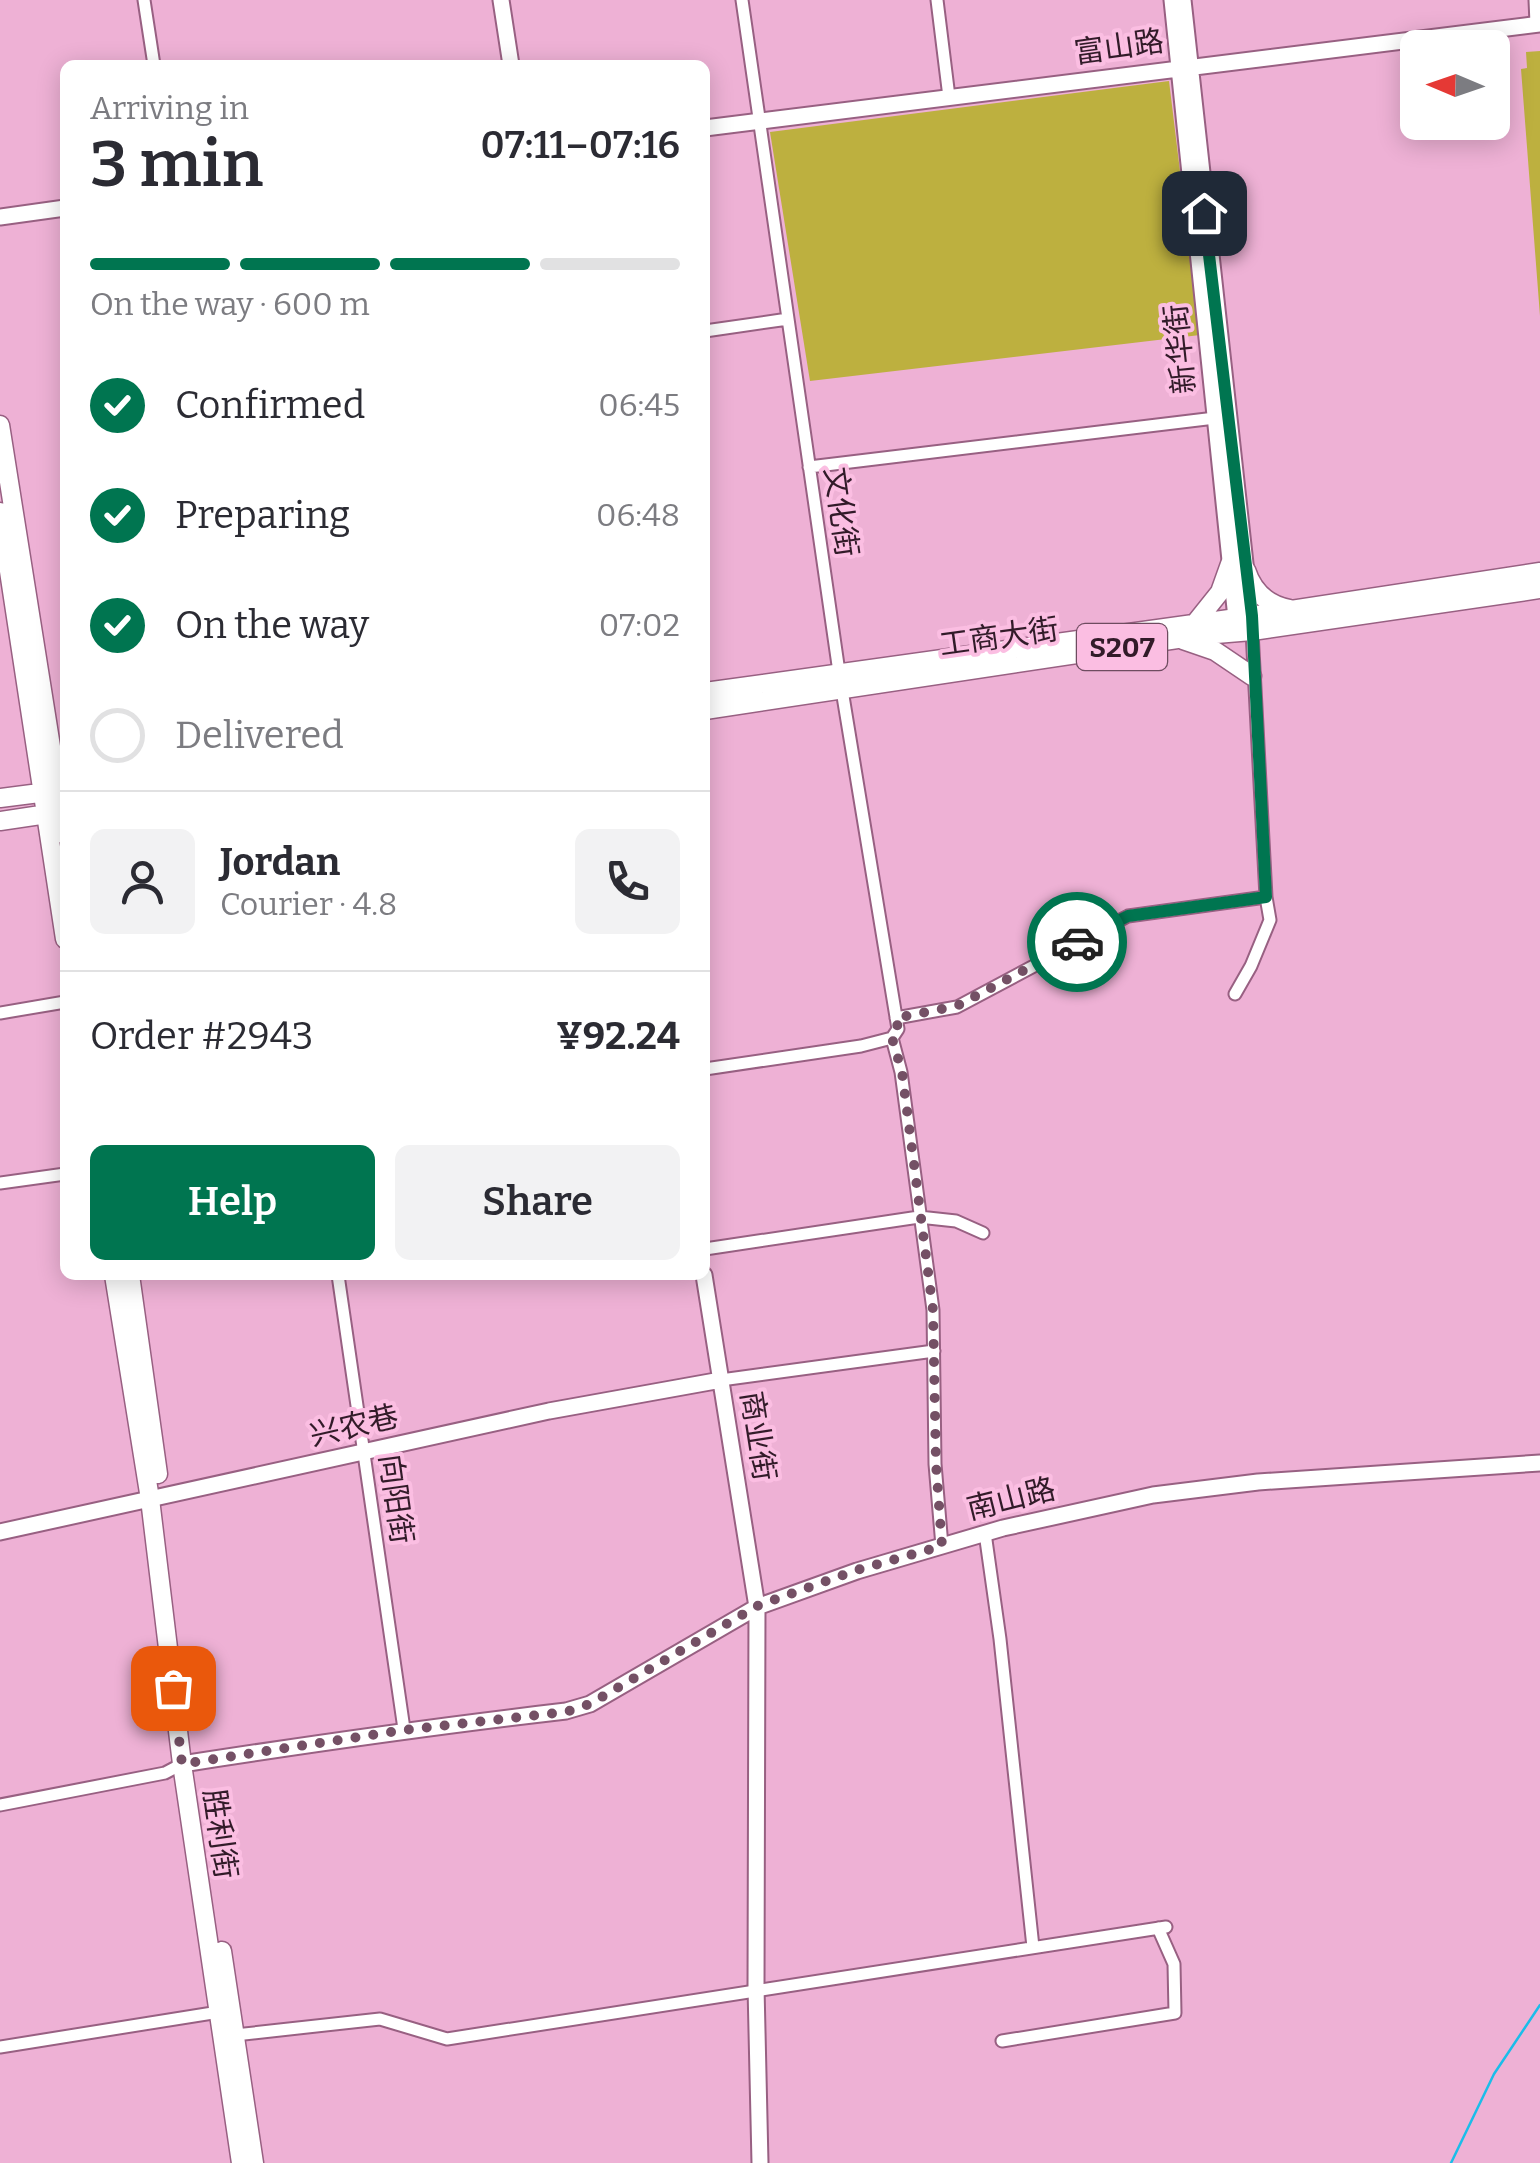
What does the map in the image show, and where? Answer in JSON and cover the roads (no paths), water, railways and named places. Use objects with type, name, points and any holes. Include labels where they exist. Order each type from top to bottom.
[{"type":"main road","points":[[0,425],[56,790],[60,861]]},
{"type":"main road","points":[[0,512],[56,790]]},
{"type":"main road","points":[[1196,622],[1238,567],[1266,600],[1296,609]]},
{"type":"main road","name":"工商大街","points":[[710,692],[841,680],[1178,638],[1296,609],[1540,572]]},
{"type":"main road","name":"工商大街","points":[[710,709],[841,680],[1196,622],[1244,624],[1540,590]]},
{"type":"main road","points":[[1178,638],[1216,651],[1252,676]]},
{"type":"main road","points":[[0,798],[56,790]]},
{"type":"main road","points":[[0,821],[57,813]]},
{"type":"main road","name":"胜利街","points":[[115,1280],[156,1499]]},
{"type":"main road","name":"胜利街","points":[[131,1280],[187,1763],[241,2163]]},
{"type":"main road","name":"胜利街","points":[[187,1763],[254,2163]]},
{"type":"street","points":[[144,0],[153,60]]},
{"type":"street","points":[[501,0],[511,60]]},
{"type":"street","name":"文化街","points":[[742,0],[902,1072],[933,1310],[942,1546]]},
{"type":"street","points":[[937,0],[948,97]]},
{"type":"street","name":"新华街","points":[[1172,0],[1184,66],[1244,624]]},
{"type":"street","name":"新华街","points":[[1182,0],[1184,66],[1215,418],[1238,567]]},
{"type":"street","points":[[1535,0],[1538,24]]},
{"type":"street","name":"富山路","points":[[710,127],[1538,24]]},
{"type":"street","points":[[0,217],[60,209]]},
{"type":"street","points":[[710,331],[788,318]]},
{"type":"street","points":[[810,467],[1215,418]]},
{"type":"street","points":[[1235,994],[1270,920],[1252,676],[1244,624]]},
{"type":"street","points":[[710,1068],[861,1046],[895,1028],[957,1006],[1128,916],[1266,897]]},
{"type":"street","points":[[0,1012],[60,1003]]},
{"type":"street","points":[[0,1183],[60,1175]]},
{"type":"street","points":[[710,1248],[920,1217],[956,1221],[983,1234]]},
{"type":"street","name":"向阳街","points":[[339,1280],[404,1730]]},
{"type":"street","name":"商业街","points":[[705,1280],[757,1606],[756,1987],[760,2163]]},
{"type":"street","points":[[720,1380],[934,1351]]},
{"type":"street","name":"兴农巷","points":[[0,1532],[549,1411],[720,1380]]},
{"type":"street","name":"南山路","points":[[0,1805],[166,1773],[187,1763],[404,1730],[566,1712],[590,1704],[757,1606],[857,1570],[985,1533],[1154,1495],[1258,1482],[1540,1463]]},
{"type":"street","points":[[985,1533],[1034,1947]]},
{"type":"street","points":[[235,2035],[380,2019],[447,2039],[1162,1927],[1174,1964],[1175,2013],[1002,2041]]},
{"type":"street","points":[[0,2047],[219,2012]]},
{"type":"waterway","points":[[1451,2163],[1494,2074],[1540,2005]]}]
